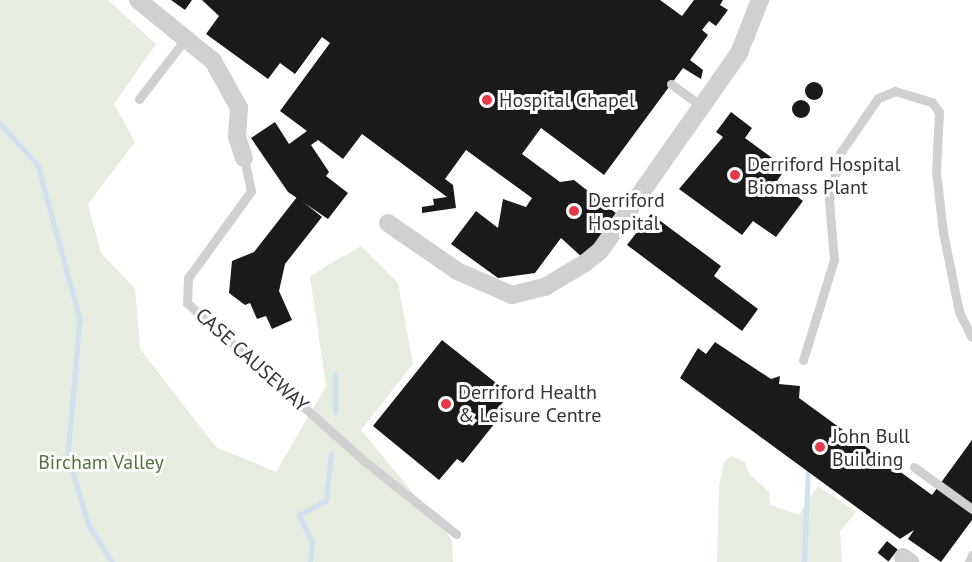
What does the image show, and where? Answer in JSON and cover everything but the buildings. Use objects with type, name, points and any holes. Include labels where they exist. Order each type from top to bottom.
[{"type":"street","points":[[138,0],[186,38]]},
{"type":"street","points":[[388,223],[457,271],[512,295],[545,287],[600,251],[699,104],[747,41],[760,0]]},
{"type":"street","name":"CASE CAUSEWAY","points":[[186,38],[213,61],[239,108],[237,137],[244,158]]},
{"type":"lane","points":[[139,99],[186,38]]},
{"type":"lane","points":[[671,84],[699,104]]},
{"type":"lane","points":[[803,360],[834,260],[829,200],[840,153],[879,98],[895,91],[932,102],[939,112],[936,171],[943,232],[959,312],[972,337]]},
{"type":"lane","name":"CASE CAUSEWAY","points":[[244,158],[251,191],[188,278],[188,303],[363,460],[456,534]]},
{"type":"lane","points":[[914,467],[972,509]]},
{"type":"lane","points":[[969,562],[972,555]]},
{"type":"green space","name":"Bircham Valley","points":[[0,0],[108,0],[156,44],[114,104],[135,142],[88,204],[101,253],[135,288],[140,349],[216,447],[276,472],[326,386],[310,276],[361,246],[398,283],[413,364],[361,430],[452,540],[453,562],[0,562]]},
{"type":"green space","points":[[732,456],[745,462],[750,475],[769,492],[770,505],[799,515],[818,486],[856,512],[840,531],[842,562],[717,562],[719,486],[724,461]]},
{"type":"waterway","points":[[0,123],[38,165],[80,319],[68,456],[89,525],[112,562]]},
{"type":"waterway","points":[[335,375],[335,413]]},
{"type":"waterway","points":[[310,562],[312,542],[299,515],[326,500],[331,454]]},
{"type":"waterway","points":[[804,562],[808,466]]},
{"type":"place","name":"Hospital Chapel","points":[[487,100]]},
{"type":"place","name":"Derriford Hospital Biomass Plant","points":[[735,175]]},
{"type":"place","name":"Derriford Hospital","points":[[574,211]]},
{"type":"place","name":"Derriford Health & Leisure Centre","points":[[446,404]]},
{"type":"place","name":"John Bull Building","points":[[820,447]]}]
